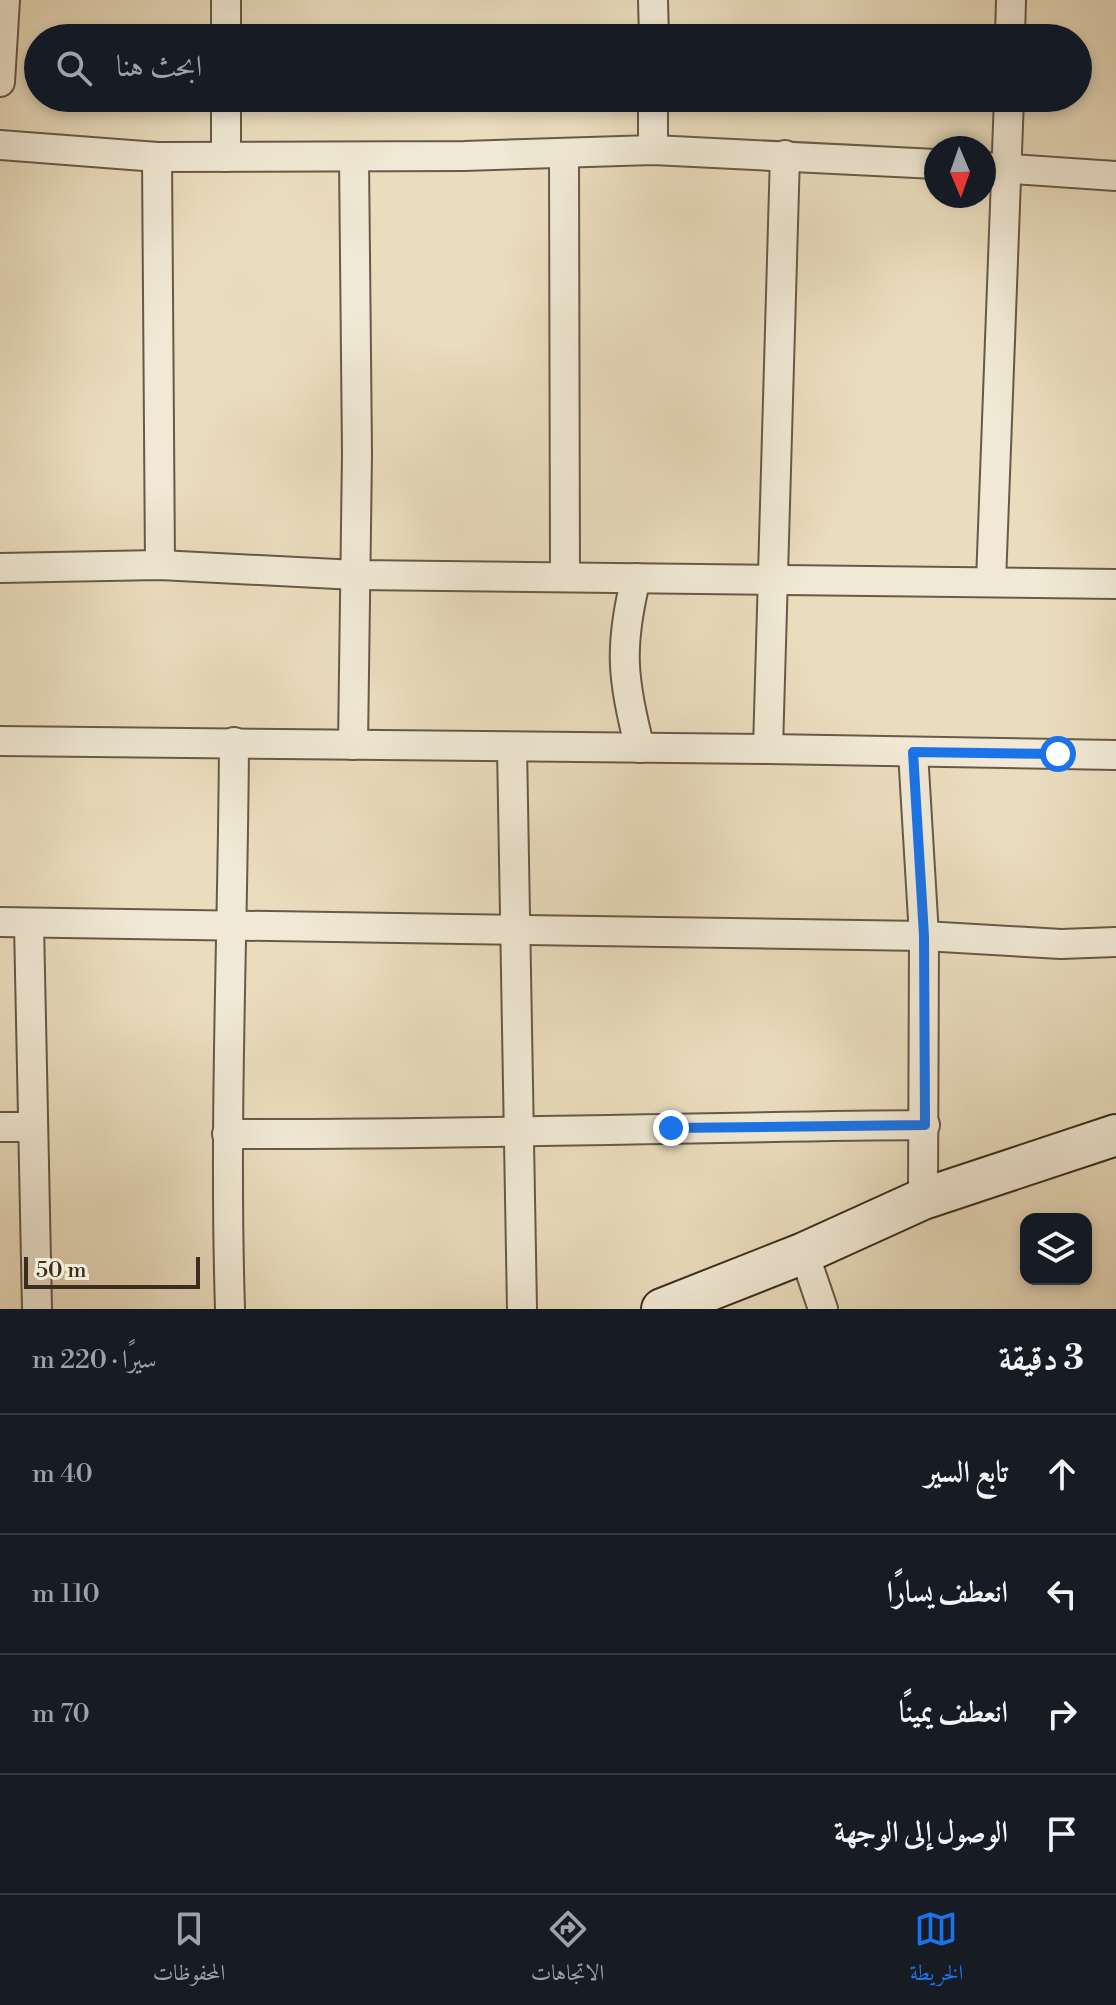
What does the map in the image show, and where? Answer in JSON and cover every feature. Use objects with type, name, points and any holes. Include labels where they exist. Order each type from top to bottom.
[{"type":"main road","points":[[662,1309],[804,1253],[923,1199],[1116,1135]]},
{"type":"street","points":[[0,82],[5,0]]},
{"type":"street","points":[[226,0],[226,24]]},
{"type":"street","points":[[653,0],[654,24]]},
{"type":"street","points":[[1010,24],[1011,0]]},
{"type":"street","points":[[226,112],[226,157]]},
{"type":"street","points":[[653,112],[653,150]]},
{"type":"street","points":[[1006,112],[996,168],[1116,176]]},
{"type":"street","points":[[0,145],[157,157],[354,157],[653,150],[924,163]]},
{"type":"street","points":[[564,153],[565,577]]},
{"type":"street","points":[[768,749],[785,155]]},
{"type":"street","points":[[157,157],[160,565]]},
{"type":"street","points":[[353,745],[356,575],[354,157]]},
{"type":"street","points":[[991,582],[996,208]]},
{"type":"street","points":[[0,568],[160,565],[356,575],[1116,584]]},
{"type":"street","points":[[636,578],[627,614],[623,663],[629,709],[640,748]]},
{"type":"street","points":[[0,741],[1116,755]]},
{"type":"street","points":[[230,1309],[227,1134],[234,742]]},
{"type":"street","points":[[512,747],[522,1309]]},
{"type":"street","points":[[913,752],[924,936],[923,1199]]},
{"type":"street","points":[[0,922],[924,936],[1061,944],[1116,942]]},
{"type":"street","points":[[29,924],[37,1309]]},
{"type":"street","points":[[227,1134],[519,1133],[701,1127],[925,1125]]},
{"type":"street","points":[[0,1127],[33,1127]]},
{"type":"street","points":[[804,1253],[823,1309]]},
{"type":"route","points":[[671,1128],[925,1125],[924,936],[913,752],[1058,754]]}]
